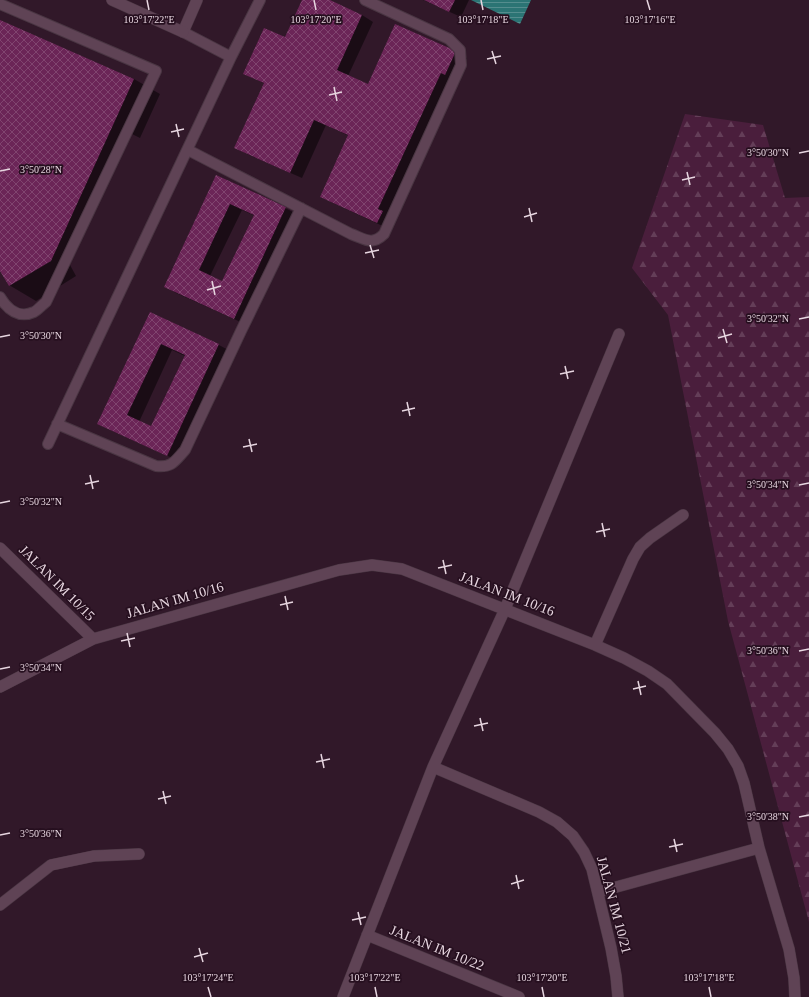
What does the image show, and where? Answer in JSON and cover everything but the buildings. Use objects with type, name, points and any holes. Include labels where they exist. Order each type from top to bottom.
[{"type":"street","points":[[112,0],[184,32],[197,0]]},
{"type":"street","points":[[344,997],[433,767],[505,609],[619,334]]},
{"type":"street","points":[[595,645],[633,559],[640,548],[650,538],[683,515]]},
{"type":"street","name":"JALAN IM 10/15","points":[[0,548],[93,639]]},
{"type":"street","name":"JALAN IM 10/16","points":[[0,687],[93,639],[339,570],[372,565],[402,569],[505,609],[595,645],[648,671],[667,684],[720,738],[738,766],[744,783],[759,848],[789,949],[796,997]]},
{"type":"street","name":"JALAN IM 10/21","points":[[433,767],[540,812],[558,822],[573,836],[584,852],[592,869],[611,948],[618,997]]},
{"type":"street","points":[[598,892],[759,848]]},
{"type":"street","points":[[0,905],[51,865],[94,856],[139,854]]},
{"type":"street","name":"JALAN IM 10/22","points":[[367,935],[519,997]]},
{"type":"lane","points":[[48,444],[231,57],[260,0]]},
{"type":"lane","points":[[188,150],[351,234],[371,242],[379,240],[384,234],[462,64],[460,50],[449,39],[365,0]]},
{"type":"lane","points":[[0,4],[156,71],[46,302],[33,312],[23,314],[13,312],[4,304],[0,297]]},
{"type":"lane","points":[[184,32],[231,57]]},
{"type":"lane","points":[[57,424],[156,466],[164,467],[172,464],[185,450],[301,208]]},
{"type":"green space","points":[[685,114],[763,125],[785,198],[809,197],[809,922],[728,621],[668,315],[632,268]]},
{"type":"shaded area","points":[[471,0],[531,0],[520,24]]}]
